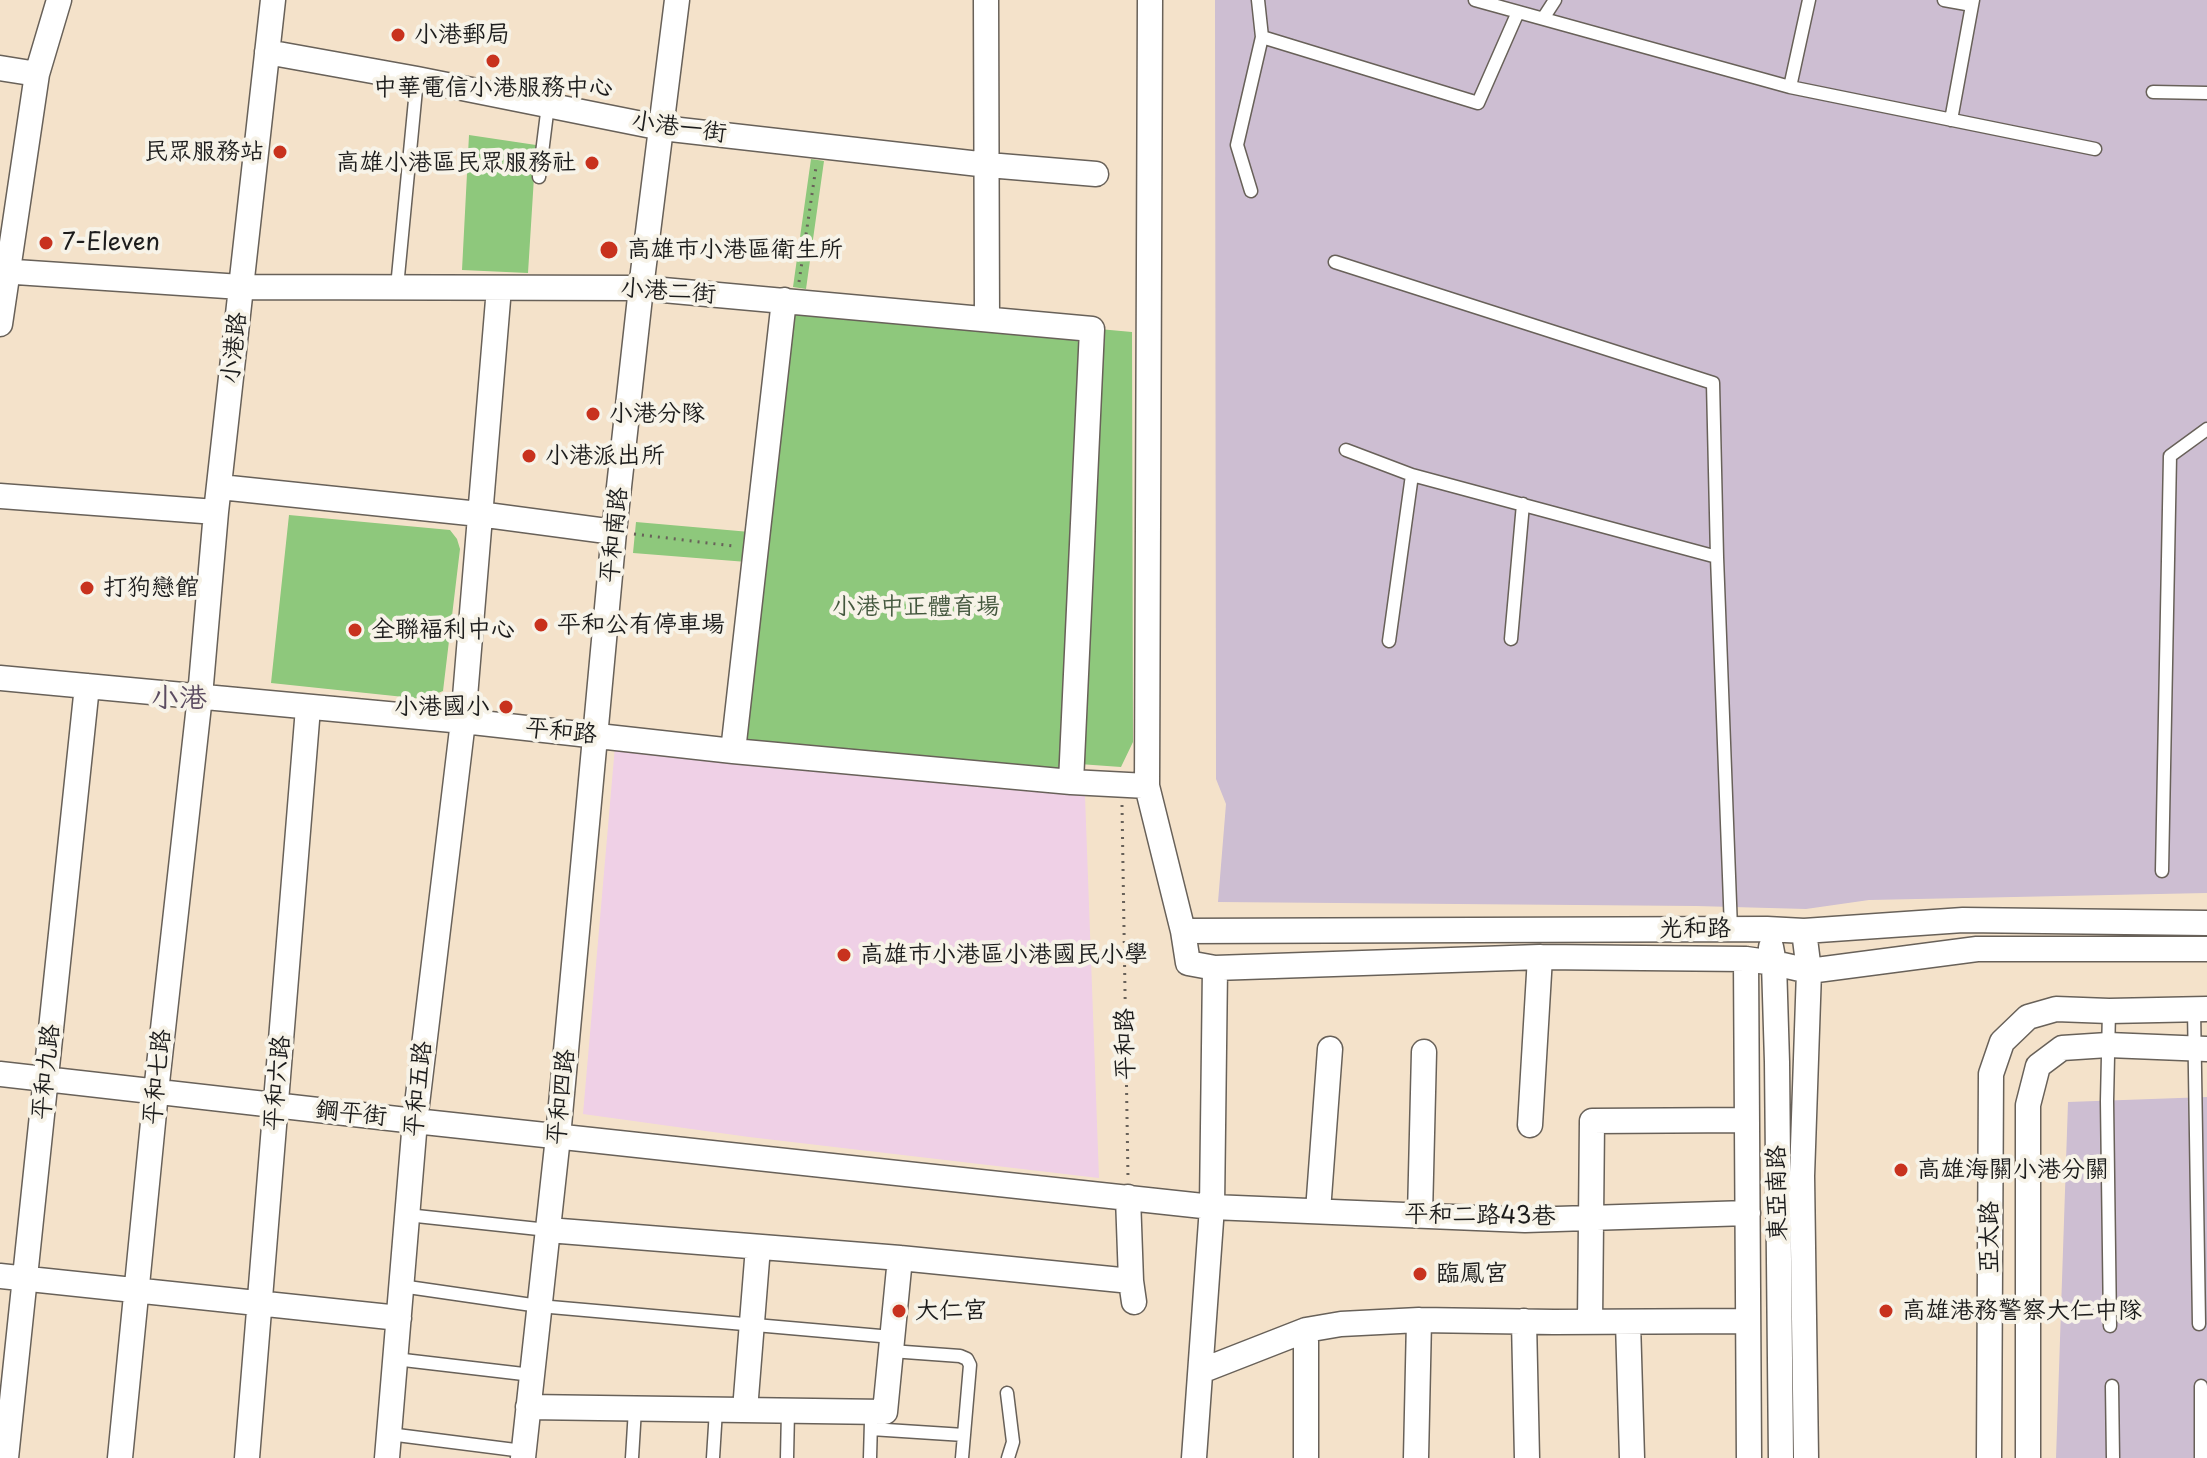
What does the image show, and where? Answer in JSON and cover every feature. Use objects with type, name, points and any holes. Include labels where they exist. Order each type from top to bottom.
[{"type":"street","points":[[0,324],[3,271],[37,74],[59,0]]},
{"type":"street","name":"小港路","points":[[200,696],[216,512],[273,0]]},
{"type":"street","name":"平和南路","points":[[596,736],[614,532],[677,0]]},
{"type":"street","points":[[986,0],[987,319]]},
{"type":"street","points":[[1150,0],[1147,786],[1183,931]]},
{"type":"street","name":"小港一街","points":[[267,52],[662,128],[988,165],[1096,174]]},
{"type":"street","points":[[0,68],[37,74]]},
{"type":"street","name":"小港二街","points":[[3,271],[241,287],[641,288],[1092,329],[1071,782]]},
{"type":"street","name":"平和五路","points":[[388,1446],[415,1121],[463,721],[499,288]]},
{"type":"street","points":[[733,751],[756,548],[790,301]]},
{"type":"street","points":[[220,487],[479,514],[614,532]]},
{"type":"street","points":[[0,496],[216,512]]},
{"type":"street","name":"平和路","points":[[0,678],[463,721],[733,751],[1122,787],[1147,786]]},
{"type":"street","name":"平和九路","points":[[6,1458],[87,686]]},
{"type":"street","name":"平和七路","points":[[120,1458],[156,1092],[200,696]]},
{"type":"street","name":"平和六路","points":[[247,1458],[308,708]]},
{"type":"street","name":"平和四路","points":[[523,1454],[558,1137],[596,736]]},
{"type":"street","name":"光和路","points":[[2207,923],[1963,920],[1804,931],[1183,931],[1188,963],[1215,968],[1540,957],[1746,959],[1809,971],[1977,949],[2207,949]]},
{"type":"street","name":"東亞南路","points":[[1767,929],[1774,963],[1781,1458]]},
{"type":"street","name":"東亞南路","points":[[1804,931],[1809,971],[1802,1176],[1806,1458]]},
{"type":"street","points":[[1530,1125],[1540,957]]},
{"type":"street","points":[[1746,959],[1749,1458]]},
{"type":"street","points":[[1194,1458],[1212,1207],[1215,968]]},
{"type":"street","name":"亞太路","points":[[1989,1458],[1991,1074],[2002,1042],[2028,1017],[2056,1009],[2200,1009]]},
{"type":"street","name":"亞太路","points":[[2028,1458],[2028,1105],[2038,1066],[2062,1048],[2108,1045],[2201,1049]]},
{"type":"street","points":[[1318,1211],[1330,1049]]},
{"type":"street","points":[[1420,1215],[1424,1052]]},
{"type":"street","name":"鋼平街","points":[[0,1074],[1128,1197]]},
{"type":"street","points":[[1590,1322],[1592,1121],[1746,1120]]},
{"type":"street","points":[[548,1230],[900,1258],[1132,1291],[1128,1197]]},
{"type":"street","name":"平和二路43巷","points":[[1128,1197],[1212,1207],[1525,1220],[1748,1213]]},
{"type":"street","points":[[745,1410],[758,1247]]},
{"type":"street","points":[[528,1407],[788,1411],[872,1421],[885,1412],[900,1258]]},
{"type":"street","points":[[0,1276],[399,1318]]},
{"type":"street","points":[[1201,1371],[1306,1330],[1341,1324],[1419,1320],[1747,1321]]},
{"type":"street","points":[[1416,1458],[1419,1320]]},
{"type":"street","points":[[1524,1321],[1527,1458]]},
{"type":"street","points":[[1628,1322],[1632,1458]]},
{"type":"street","points":[[1306,1330],[1306,1458]]},
{"type":"lane","points":[[1251,191],[1237,145],[1262,37],[1258,0]]},
{"type":"lane","points":[[1475,0],[1790,87],[2095,149]]},
{"type":"lane","points":[[1544,17],[1555,0]]},
{"type":"lane","points":[[1790,87],[1809,0]]},
{"type":"lane","points":[[1944,0],[1973,2],[1951,120]]},
{"type":"lane","points":[[1262,37],[1478,103],[1518,12]]},
{"type":"lane","points":[[397,287],[417,79]]},
{"type":"lane","points":[[2153,92],[2207,93]]},
{"type":"lane","points":[[539,177],[548,105]]},
{"type":"lane","points":[[1335,262],[1713,383],[1731,929]]},
{"type":"lane","points":[[2162,871],[2170,456],[2207,429]]},
{"type":"lane","points":[[1346,450],[1412,475],[1717,557]]},
{"type":"lane","points":[[1389,641],[1412,475]]},
{"type":"lane","points":[[1511,639],[1523,504]]},
{"type":"lane","points":[[2199,1324],[2202,1170],[2200,1009]]},
{"type":"lane","points":[[2109,1011],[2110,1326]]},
{"type":"lane","points":[[407,1215],[548,1230]]},
{"type":"lane","points":[[401,1286],[539,1306],[752,1324],[960,1356],[967,1359],[970,1365],[962,1458]]},
{"type":"lane","points":[[395,1359],[532,1375]]},
{"type":"lane","points":[[2112,1386],[2113,1458]]},
{"type":"lane","points":[[2201,1386],[2201,1458]]},
{"type":"lane","points":[[1007,1393],[1013,1442],[1008,1458]]},
{"type":"lane","points":[[632,1458],[635,1409]]},
{"type":"lane","points":[[713,1458],[716,1410]]},
{"type":"lane","points":[[787,1458],[788,1411]]},
{"type":"lane","points":[[870,1458],[872,1421],[964,1435]]},
{"type":"lane","points":[[388,1446],[523,1454]]},
{"type":"path","points":[[790,301],[819,146]]},
{"type":"path","points":[[614,532],[756,548]]},
{"type":"path","name":"平和路","points":[[1122,787],[1128,1197]]},
{"type":"shaded area","points":[[1215,0],[2207,0],[2207,893],[1869,900],[1806,909],[1218,902],[1226,804],[1216,779]]},
{"type":"shaded area","name":"高雄市小港區小港國民小學","points":[[615,746],[1085,796],[1099,1178],[583,1114]]},
{"type":"shaded area","points":[[2207,1097],[2207,1458],[2056,1458],[2068,1102]]},
{"type":"green space","points":[[469,135],[536,145],[528,273],[462,270]]},
{"type":"green space","points":[[811,159],[824,161],[806,289],[793,287]]},
{"type":"green space","name":"小港中正體育場","points":[[789,305],[1089,331],[1064,780],[742,750]]},
{"type":"green space","points":[[1099,329],[1132,332],[1133,742],[1121,767],[1079,764]]},
{"type":"green space","points":[[289,515],[450,530],[460,549],[443,691],[423,699],[271,683]]},
{"type":"green space","points":[[636,522],[750,532],[747,562],[633,553]]},
{"type":"place","name":"小港郵局","points":[[398,35]]},
{"type":"place","name":"中華電信小港服務中心","points":[[493,61]]},
{"type":"place","name":"民眾服務站","points":[[280,152]]},
{"type":"place","name":"高雄小港區民眾服務社","points":[[592,163]]},
{"type":"place","name":"7-Eleven","points":[[46,243]]},
{"type":"place","name":"高雄市小港區衛生所","points":[[609,250]]},
{"type":"place","name":"小港分隊","points":[[593,414]]},
{"type":"place","name":"小港派出所","points":[[529,456]]},
{"type":"place","name":"打狗戀館","points":[[87,588]]},
{"type":"place","name":"平和公有停車場","points":[[541,625]]},
{"type":"place","name":"全聯褔利中心","points":[[355,630]]},
{"type":"place","name":"小港國小","points":[[506,707]]},
{"type":"place","name":"高雄市小港區小港國民小學","points":[[844,955]]},
{"type":"place","name":"高雄海關小港分關","points":[[1901,1170]]},
{"type":"place","name":"臨鳳宮","points":[[1420,1274]]},
{"type":"place","name":"大仁宮","points":[[899,1311]]},
{"type":"place","name":"高雄港務警察大仁中隊","points":[[1886,1311]]},
{"type":"district","name":"小港","points":[[179,699]]}]
